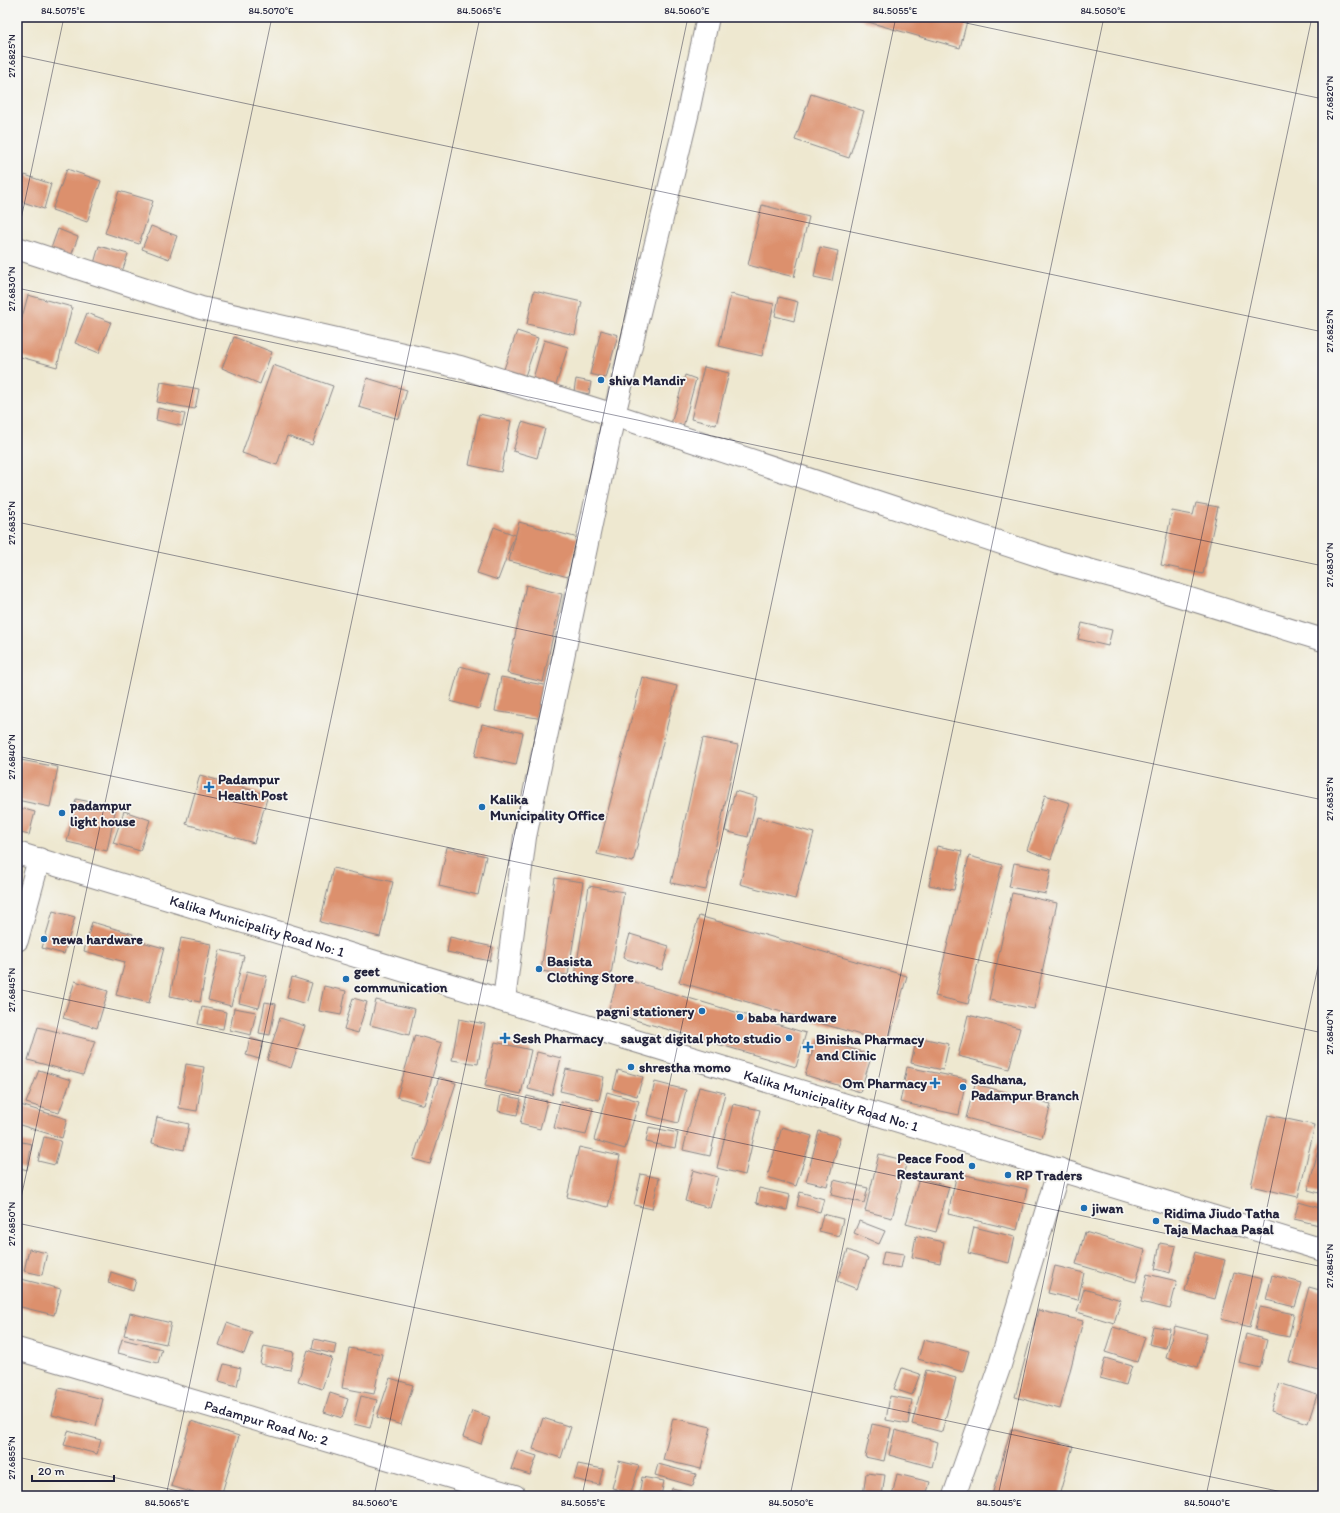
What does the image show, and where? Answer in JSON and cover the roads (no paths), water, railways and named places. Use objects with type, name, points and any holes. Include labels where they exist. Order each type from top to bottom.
[{"type":"street","points":[[504,1000],[525,837],[614,415],[688,112],[708,17]]},
{"type":"street","points":[[17,248],[202,308],[460,367],[614,415],[1059,562],[1148,587],[1323,640]]},
{"type":"street","name":"Kalika Municipality Road No: 1","points":[[17,853],[1323,1250]]},
{"type":"street","points":[[17,940],[39,859]]},
{"type":"street","points":[[954,1496],[1000,1366],[1060,1169]]},
{"type":"street","name":"Padampur Road No: 2","points":[[17,1349],[515,1496]]},
{"type":"place","name":"shiva Mandir","points":[[601,380]]},
{"type":"place","name":"Padampur Health Post","points":[[209,787]]},
{"type":"place","name":"Kalika Municipality Office","points":[[482,807]]},
{"type":"place","name":"padampur light house","points":[[62,813]]},
{"type":"place","name":"newa hardware","points":[[44,939]]},
{"type":"place","name":"Basista Clothing Store","points":[[539,969]]},
{"type":"place","name":"geet communication","points":[[346,979]]},
{"type":"place","name":"pagni stationery","points":[[702,1011]]},
{"type":"place","name":"baba hardware","points":[[740,1017]]},
{"type":"place","name":"Sesh Pharmacy","points":[[505,1038]]},
{"type":"place","name":"saugat digital photo studio","points":[[789,1038]]},
{"type":"place","name":"Binisha Pharmacy and Clinic","points":[[808,1047]]},
{"type":"place","name":"shrestha momo","points":[[631,1067]]},
{"type":"place","name":"Om Pharmacy","points":[[935,1083]]},
{"type":"place","name":"Sadhana, Padampur Branch","points":[[963,1087]]},
{"type":"place","name":"Peace Food Restaurant","points":[[972,1166]]},
{"type":"place","name":"RP Traders","points":[[1008,1175]]},
{"type":"place","name":"jiwan","points":[[1084,1208]]},
{"type":"place","name":"Ridima Jiudo Tatha Taja Machaa Pasal","points":[[1156,1221]]}]
